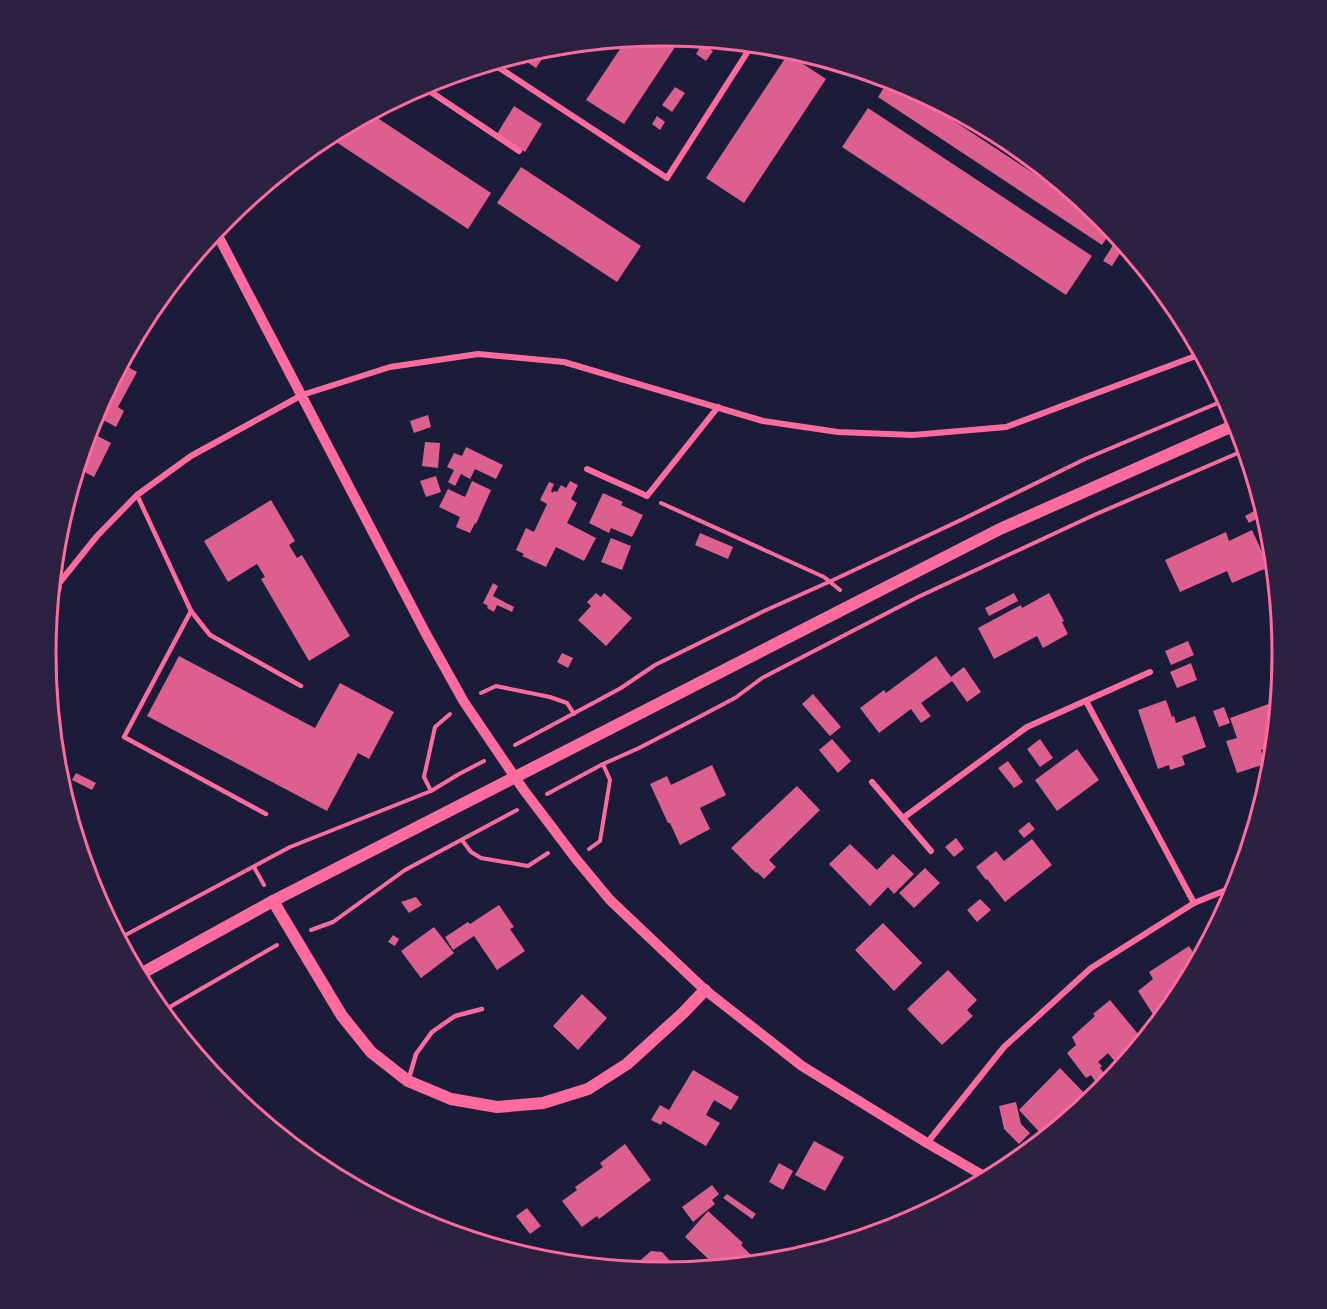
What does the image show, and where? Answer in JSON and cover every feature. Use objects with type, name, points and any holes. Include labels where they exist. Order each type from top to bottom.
[{"type":"main road","points":[[145,971],[273,901],[1000,529],[1227,428]]},
{"type":"main road","points":[[273,901],[342,1016],[371,1052],[408,1081],[451,1099],[497,1107],[543,1104],[588,1089],[627,1064],[705,990]]},
{"type":"street","points":[[501,69],[667,178],[747,53]]},
{"type":"street","points":[[432,93],[519,151]]},
{"type":"street","points":[[220,239],[426,634],[471,712],[524,789],[609,900],[705,990],[802,1066],[979,1173]]},
{"type":"street","points":[[61,579],[97,536],[137,495],[191,456],[302,395],[390,367],[478,354],[564,362],[763,421],[838,432],[913,435],[1006,427],[1194,357]]},
{"type":"street","points":[[587,469],[647,496],[718,407]]},
{"type":"street","points":[[903,818],[1027,728],[1150,672]]},
{"type":"street","points":[[1086,701],[1194,903]]},
{"type":"street","points":[[872,782],[931,851]]},
{"type":"street","points":[[927,1143],[1004,1047],[1091,968],[1194,903],[1223,891]]},
{"type":"lane","points":[[137,495],[191,611],[210,635],[301,686]]},
{"type":"lane","points":[[191,611],[124,737],[266,814]]},
{"type":"lane","points":[[408,1081],[416,1054],[432,1032],[455,1016],[482,1009]]},
{"type":"path","points":[[532,737],[621,688],[679,652],[963,519],[1085,459],[1217,403]]},
{"type":"path","points":[[587,772],[735,698],[762,678],[918,597],[1094,515],[1237,453]]},
{"type":"path","points":[[647,496],[824,577],[831,581],[853,604]]},
{"type":"path","points":[[496,686],[559,700],[567,703],[574,714]]},
{"type":"path","points":[[431,791],[424,777],[435,727]]},
{"type":"path","points":[[600,841],[610,780],[603,764]]},
{"type":"path","points":[[125,935],[290,847],[431,791],[459,774]]},
{"type":"path","points":[[169,1008],[294,936],[333,922],[405,870],[496,821]]},
{"type":"path","points":[[462,840],[471,852],[481,858],[528,866]]},
{"type":"building","points":[[675,47],[624,124],[586,100],[620,48]]},
{"type":"building","points":[[700,48],[713,51],[706,61],[696,54]]},
{"type":"building","points":[[542,59],[536,68],[527,62]]},
{"type":"building","points":[[785,59],[801,62],[826,79],[744,203],[706,178]]},
{"type":"building","points":[[675,87],[685,93],[672,112],[662,105]]},
{"type":"building","points":[[884,88],[951,119],[1042,179],[1106,239],[1102,245],[878,97]]},
{"type":"building","points":[[514,106],[542,124],[525,152],[497,134]]},
{"type":"building","points":[[868,108],[1092,256],[1066,295],[842,147]]},
{"type":"building","points":[[657,116],[665,122],[660,130],[652,124]]},
{"type":"building","points":[[378,118],[491,193],[468,229],[337,142]]},
{"type":"building","points":[[521,167],[641,246],[617,282],[497,203]]},
{"type":"building","points":[[1113,245],[1120,253],[1112,266],[1103,261]]},
{"type":"building","points":[[128,367],[137,372],[118,407],[124,411],[116,427],[103,420]]},
{"type":"building","points":[[428,415],[431,427],[414,433],[410,421]]},
{"type":"building","points":[[97,436],[111,443],[94,477],[84,472]]},
{"type":"building","points":[[425,442],[440,443],[438,468],[422,466]]},
{"type":"building","points":[[466,447],[503,465],[496,479],[475,469],[470,479],[461,474],[455,486],[448,482],[454,470],[447,467],[454,453],[462,456]]},
{"type":"building","points":[[436,476],[441,492],[426,497],[420,481]]},
{"type":"building","points":[[472,481],[491,490],[470,533],[456,527],[460,517],[439,507],[448,489],[465,497]]},
{"type":"building","points":[[570,481],[578,485],[571,499],[577,503],[567,523],[596,538],[584,561],[556,547],[546,567],[522,556],[524,554],[516,550],[526,528],[534,532],[547,504],[540,500],[549,482],[554,484],[551,491],[553,493],[557,492],[561,485],[566,488]]},
{"type":"building","points":[[603,493],[623,502],[621,505],[643,515],[632,537],[611,528],[609,533],[589,523]]},
{"type":"building","points":[[271,500],[295,541],[289,545],[297,558],[302,555],[350,636],[309,661],[261,579],[265,577],[257,564],[228,582],[204,541]]},
{"type":"building","points":[[1254,511],[1256,519],[1249,523],[1245,516]]},
{"type":"building","points":[[1252,530],[1263,553],[1265,569],[1232,583],[1227,571],[1180,592],[1165,560],[1226,532],[1229,541]]},
{"type":"building","points":[[700,533],[733,547],[728,559],[695,545]]},
{"type":"building","points":[[611,538],[631,546],[622,570],[601,562]]},
{"type":"building","points":[[493,583],[498,586],[493,596],[514,607],[512,612],[497,605],[494,612],[483,603]]},
{"type":"building","points":[[596,593],[601,597],[604,593],[632,618],[606,646],[578,620],[591,606],[587,602]]},
{"type":"building","points":[[1014,593],[1018,601],[989,616],[985,608]]},
{"type":"building","points":[[1049,593],[1064,621],[1062,622],[1068,634],[1043,648],[1037,636],[994,659],[978,628]]},
{"type":"building","points":[[1188,641],[1194,655],[1171,665],[1165,651]]},
{"type":"building","points":[[562,653],[573,658],[568,668],[557,662]]},
{"type":"building","points":[[179,656],[315,728],[340,683],[394,712],[369,759],[358,753],[327,811],[147,716]]},
{"type":"building","points":[[936,656],[951,677],[964,667],[981,692],[967,702],[952,681],[921,703],[931,716],[921,723],[911,709],[879,733],[860,708],[884,690],[886,693]]},
{"type":"building","points":[[1191,663],[1197,680],[1177,688],[1170,672]]},
{"type":"building","points":[[813,694],[841,727],[830,736],[802,704]]},
{"type":"building","points":[[1166,700],[1176,723],[1195,716],[1206,747],[1182,756],[1185,765],[1170,770],[1169,765],[1158,769],[1138,710]]},
{"type":"building","points":[[1269,704],[1264,749],[1261,750],[1261,765],[1237,773],[1226,741],[1237,738],[1230,718]]},
{"type":"building","points":[[1224,707],[1230,723],[1219,727],[1213,711]]},
{"type":"building","points":[[832,739],[851,761],[838,773],[819,750]]},
{"type":"building","points":[[1040,739],[1053,758],[1040,767],[1027,749]]},
{"type":"building","points":[[1077,749],[1099,780],[1057,811],[1035,780]]},
{"type":"building","points":[[1008,761],[1023,782],[1014,788],[998,768]]},
{"type":"building","points":[[712,765],[726,795],[700,808],[710,829],[680,845],[650,784],[667,776],[671,785]]},
{"type":"building","points":[[76,773],[96,783],[92,790],[72,780]]},
{"type":"building","points":[[797,786],[820,810],[769,860],[776,867],[764,879],[731,848]]},
{"type":"building","points":[[1029,822],[1035,829],[1024,838],[1018,831]]},
{"type":"building","points":[[956,838],[964,849],[954,857],[945,847]]},
{"type":"building","points":[[1032,839],[1052,865],[1005,902],[976,867],[996,851],[1004,861]]},
{"type":"building","points":[[850,844],[877,870],[893,854],[914,874],[894,894],[888,887],[870,906],[829,864]]},
{"type":"building","points":[[925,868],[940,883],[914,908],[899,893]]},
{"type":"building","points":[[416,897],[422,905],[409,913],[401,902]]},
{"type":"building","points":[[980,899],[991,910],[977,922],[967,910]]},
{"type":"building","points":[[499,905],[514,927],[510,929],[525,951],[497,970],[474,936],[453,950],[445,937]]},
{"type":"building","points":[[883,923],[922,963],[894,991],[855,950]]},
{"type":"building","points":[[434,927],[454,953],[421,978],[401,951]]},
{"type":"building","points":[[393,935],[399,939],[395,946],[388,942]]},
{"type":"building","points":[[1189,946],[1193,953],[1153,1015],[1138,991],[1153,979],[1149,972]]},
{"type":"building","points":[[948,970],[977,1000],[967,1010],[973,1016],[942,1045],[907,1009]]},
{"type":"building","points":[[582,994],[607,1018],[578,1050],[553,1026]]},
{"type":"building","points":[[1110,1000],[1138,1034],[1115,1061],[1108,1053],[1098,1062],[1104,1073],[1095,1082],[1091,1075],[1086,1078],[1067,1053],[1076,1045],[1072,1037],[1095,1016],[1093,1014]]},
{"type":"building","points":[[1060,1068],[1084,1093],[1040,1132],[1019,1110]]},
{"type":"building","points":[[693,1070],[739,1097],[731,1110],[714,1100],[706,1115],[720,1123],[706,1146],[663,1121],[661,1125],[651,1120],[660,1105],[669,1110]]},
{"type":"building","points":[[1016,1102],[1021,1124],[1030,1133],[1019,1144],[1004,1129],[999,1106]]},
{"type":"building","points":[[814,1141],[844,1157],[825,1191],[795,1175]]},
{"type":"building","points":[[625,1144],[651,1180],[599,1219],[597,1216],[582,1227],[562,1201],[577,1190],[575,1187],[603,1167],[600,1163]]},
{"type":"building","points":[[779,1163],[793,1171],[783,1190],[769,1182]]},
{"type":"building","points":[[712,1185],[719,1194],[712,1200],[715,1204],[693,1222],[682,1207]]},
{"type":"building","points":[[727,1194],[756,1214],[752,1219],[723,1198]]},
{"type":"building","points":[[527,1208],[541,1226],[530,1234],[516,1216]]},
{"type":"building","points":[[708,1211],[743,1243],[741,1245],[752,1256],[710,1260],[685,1237]]},
{"type":"building","points":[[651,1251],[662,1252],[671,1262],[664,1262],[639,1261]]}]
